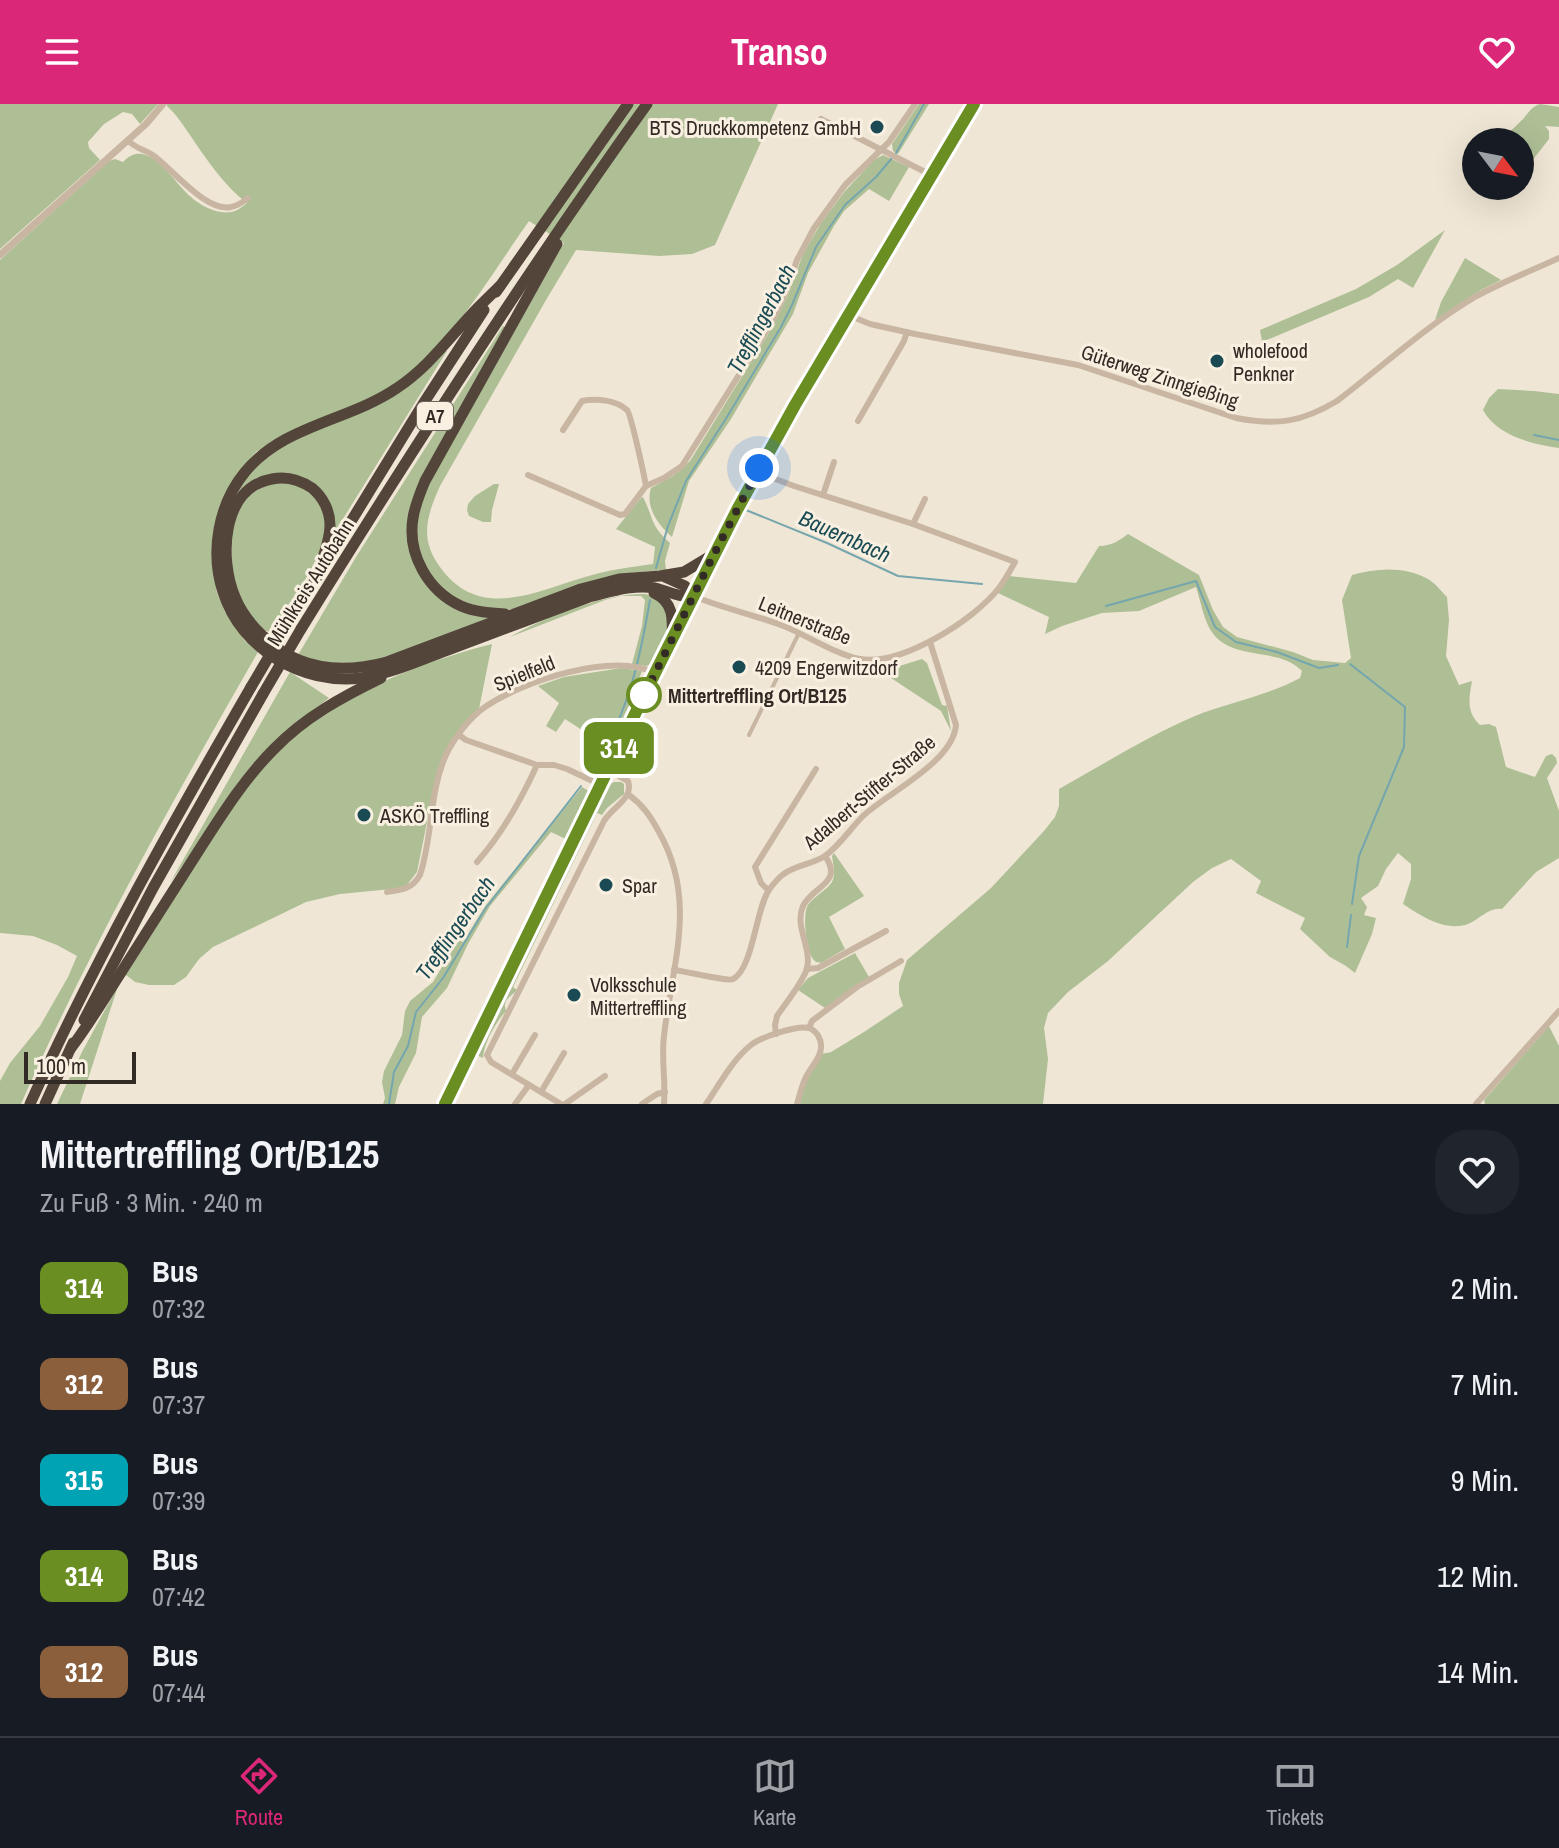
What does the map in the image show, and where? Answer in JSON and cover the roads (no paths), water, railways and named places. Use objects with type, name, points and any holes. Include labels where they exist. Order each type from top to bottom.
[{"type":"highway","name":"Mühlkreis Autobahn","points":[[30,1104],[108,942],[290,621],[423,404],[500,286],[628,104]]},
{"type":"highway","name":"Mühlkreis Autobahn","points":[[45,1104],[153,888],[301,629],[480,346],[647,104]]},
{"type":"highway","points":[[512,614],[473,610],[440,593],[423,572],[413,546],[413,515],[425,481],[555,248],[574,208]]},
{"type":"highway","points":[[500,286],[425,365],[399,387],[375,402],[280,442],[253,462],[233,488],[218,532],[217,561],[223,593],[234,617],[264,651],[288,666],[321,677],[362,678],[397,669],[589,597],[634,588],[655,588],[684,597],[693,596]]},
{"type":"highway","points":[[316,578],[330,532],[329,514],[321,498],[307,485],[291,478],[270,479],[251,488],[235,506],[229,527],[226,551],[235,598],[249,622],[271,644],[283,653],[321,667],[344,669],[387,662],[599,583],[684,572],[714,554]]},
{"type":"highway","points":[[660,576],[685,586],[693,596]]},
{"type":"highway","points":[[634,588],[661,596],[669,604],[673,619],[672,639]]},
{"type":"highway","points":[[71,1048],[91,1022],[236,794],[275,748],[332,703],[397,669]]},
{"type":"main road","points":[[446,1104],[655,673],[757,472],[974,104]]},
{"type":"street","points":[[0,255],[146,124],[163,104]]},
{"type":"street","points":[[528,475],[620,515],[629,510],[646,486],[675,473],[689,458],[772,322],[797,260],[814,228],[840,192],[885,152],[915,104]]},
{"type":"street","points":[[821,119],[931,175]]},
{"type":"street","points":[[128,140],[133,147],[151,154],[212,204],[233,207],[248,198]]},
{"type":"street","name":"Güterweg Zinngießing","points":[[850,316],[907,332],[1078,365],[1236,418],[1276,423],[1293,421],[1337,401],[1427,330],[1474,298],[1559,258]]},
{"type":"street","points":[[858,421],[907,332]]},
{"type":"street","points":[[563,430],[582,401],[598,399],[626,409],[630,414],[646,486]]},
{"type":"street","points":[[823,495],[834,462]]},
{"type":"street","points":[[757,472],[913,524],[925,499]]},
{"type":"street","name":"Leitnerstraße","points":[[693,596],[768,620],[849,656],[869,660],[893,656],[930,642],[961,622],[998,589],[1015,562],[913,524]]},
{"type":"street","points":[[749,735],[799,633]]},
{"type":"street","name":"Adalbert-Stifter-Straße","points":[[768,890],[793,869],[825,856],[864,815],[921,773],[950,743],[956,729],[930,642]]},
{"type":"street","name":"Spielfeld","points":[[387,892],[409,887],[420,875],[440,771],[459,735],[482,709],[536,683],[570,672],[616,665],[644,668],[655,673]]},
{"type":"street","points":[[459,735],[537,765],[562,767],[601,785]]},
{"type":"street","points":[[477,862],[509,819],[537,765]]},
{"type":"street","points":[[674,970],[700,973],[723,981],[735,978],[751,946],[768,890],[761,883],[755,867],[816,769]]},
{"type":"street","points":[[605,1076],[563,1104],[488,1059],[488,1052],[604,821],[629,795],[628,781],[608,770]]},
{"type":"street","points":[[629,795],[648,813],[670,853],[677,874],[680,910],[663,1048],[664,1104]]},
{"type":"street","points":[[776,1034],[775,1021],[807,969],[801,914],[805,904],[830,877],[831,867],[825,856]]},
{"type":"street","points":[[807,969],[818,968],[886,931]]},
{"type":"street","points":[[809,1028],[812,1021],[857,987],[901,961]]},
{"type":"street","points":[[1476,1104],[1559,1011]]},
{"type":"street","points":[[706,1104],[740,1055],[760,1038],[809,1028],[817,1033],[822,1051],[807,1075],[797,1104]]},
{"type":"street","points":[[512,1074],[535,1035]]},
{"type":"street","points":[[541,1092],[564,1053]]},
{"type":"street","points":[[516,1102],[529,1085]]},
{"type":"street","points":[[642,1104],[665,1092]]},
{"type":"waterway","name":"Trefflingerbach","points":[[896,153],[924,104]]},
{"type":"waterway","name":"Trefflingerbach","points":[[656,568],[686,481],[781,327],[816,247],[845,205],[892,158]]},
{"type":"waterway","name":"Bauernbach","points":[[1534,435],[1559,440]]},
{"type":"waterway","name":"Bauernbach","points":[[746,510],[898,576],[982,584]]},
{"type":"waterway","points":[[1106,606],[1196,581],[1215,627],[1236,642],[1277,652],[1319,668],[1338,665]]},
{"type":"waterway","name":"Trefflingerbach","points":[[605,748],[628,695],[650,600]]},
{"type":"waterway","points":[[1350,664],[1405,707],[1404,747],[1359,856],[1352,904]]},
{"type":"waterway","name":"Trefflingerbach","points":[[389,1104],[394,1072],[408,1046],[416,1012],[443,978],[485,909],[581,786]]},
{"type":"waterway","points":[[1347,947],[1351,915]]},
{"type":"place","name":"BTS Druckkompetenz GmbH","points":[[877,127]]},
{"type":"place","name":"wholefood Penkner","points":[[1217,361]]},
{"type":"place","name":"4209 Engerwitzdorf","points":[[739,667]]},
{"type":"place","name":"Mittertreffling Ort/B125","points":[[644,695]]},
{"type":"place","name":"ASKÖ Treffling","points":[[364,815]]},
{"type":"place","name":"Spar","points":[[606,885]]},
{"type":"place","name":"Volksschule Mittertreffling","points":[[574,995]]}]
